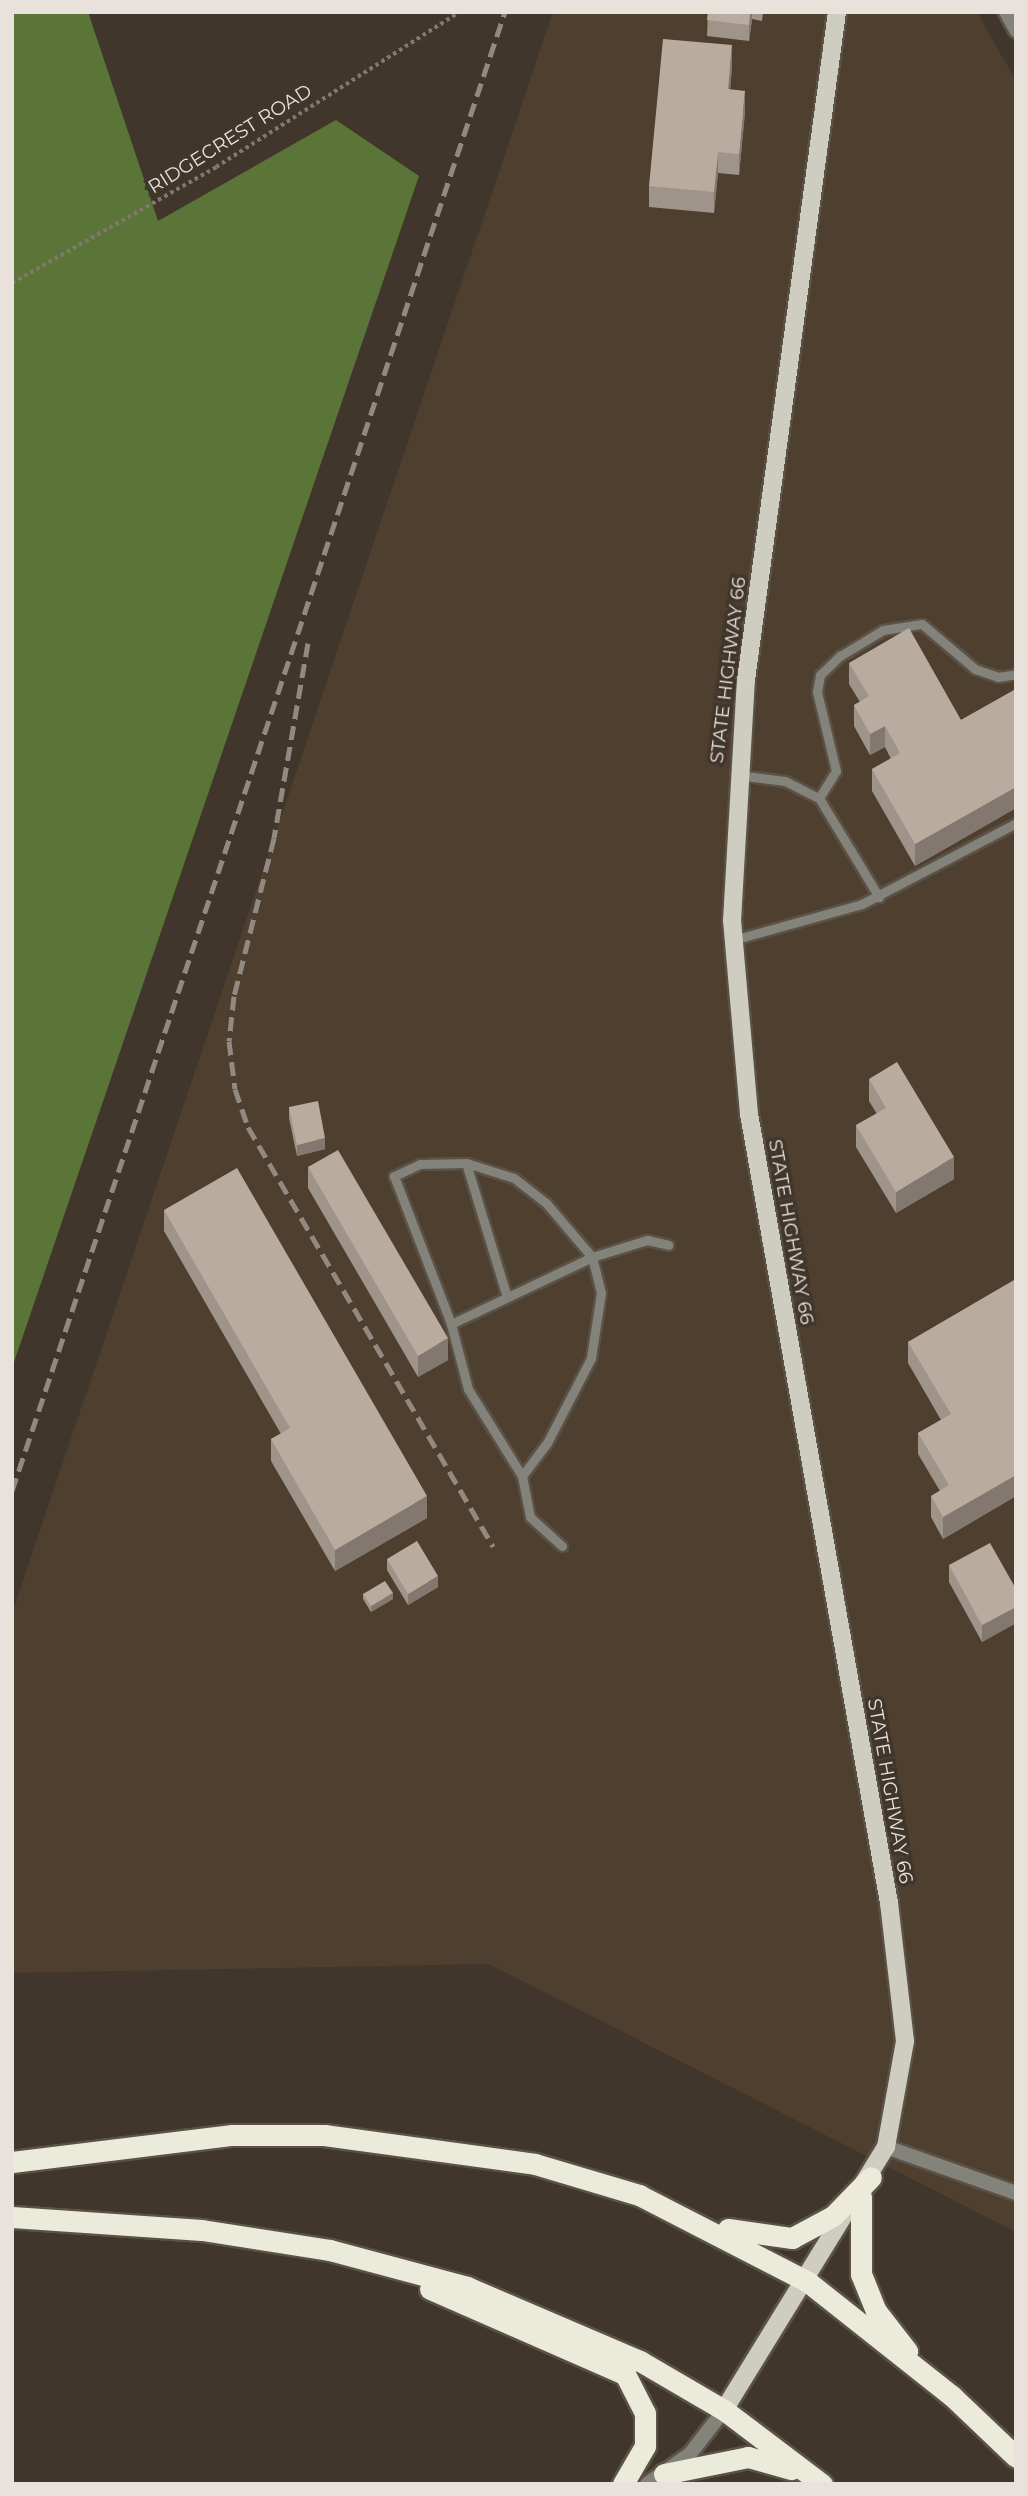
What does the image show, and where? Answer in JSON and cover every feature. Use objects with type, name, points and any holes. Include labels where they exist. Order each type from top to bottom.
[{"type":"highway","points":[[12,2162],[232,2136],[424,2144],[535,2164],[639,2195],[698,2223],[808,2282],[925,2375],[1016,2457]]},
{"type":"highway","points":[[698,2223],[792,2238],[833,2216],[866,2186]]},
{"type":"highway","points":[[866,2186],[861,2274],[876,2311],[925,2375]]},
{"type":"highway","points":[[12,2217],[202,2230],[330,2250],[467,2287],[554,2320],[724,2410],[821,2483]]},
{"type":"highway","points":[[330,2250],[625,2374],[645,2413],[645,2446],[622,2484]]},
{"type":"highway","points":[[656,2479],[748,2457],[771,2459],[821,2483]]},
{"type":"main road","name":"STATE HIGHWAY 66","points":[[724,2410],[808,2282],[866,2186],[886,2147],[905,2041],[897,1954],[751,1126],[733,940],[737,775],[837,12]]},
{"type":"street","points":[[1006,12],[1016,30]]},
{"type":"street","points":[[886,2147],[1016,2193]]},
{"type":"street","points":[[656,2479],[690,2454],[724,2410]]},
{"type":"lane","points":[[819,798],[836,771],[817,692],[820,675],[840,656],[883,631],[922,624],[975,669],[998,677],[1016,674]]},
{"type":"lane","points":[[737,775],[786,781],[819,798],[878,897]]},
{"type":"lane","points":[[733,940],[878,897],[1016,823]]},
{"type":"lane","points":[[466,1163],[507,1297]]},
{"type":"lane","points":[[522,1476],[547,1443],[591,1359],[601,1293],[592,1257],[546,1203],[514,1178],[466,1163],[419,1164],[394,1176],[451,1324],[468,1389],[522,1476],[530,1517],[562,1546]]},
{"type":"lane","points":[[451,1324],[592,1257],[647,1240],[668,1245]]},
{"type":"path","name":"RIDGECREST ROAD","points":[[12,283],[216,167],[459,12]]},
{"type":"shaded area","points":[[553,12],[977,12],[1016,81],[1016,2232],[489,1964],[12,1973],[12,1613]]},
{"type":"green space","points":[[12,12],[88,12],[158,221],[336,120],[419,176],[12,1368]]},
{"type":"building","points":[[708,12],[750,12],[749,25],[707,20]]},
{"type":"building","points":[[663,39],[732,45],[728,89],[745,91],[739,154],[718,152],[714,192],[649,186]]},
{"type":"building","points":[[909,628],[961,720],[1016,689],[1016,787],[915,844],[872,769],[900,753],[885,726],[870,734],[854,705],[869,696],[849,663]]},
{"type":"building","points":[[897,1062],[954,1157],[896,1192],[856,1125],[886,1108],[869,1079]]},
{"type":"building","points":[[318,1101],[325,1138],[297,1145],[289,1107]]},
{"type":"building","points":[[338,1150],[448,1338],[418,1356],[308,1167]]},
{"type":"building","points":[[237,1168],[427,1496],[335,1550],[271,1439],[290,1428],[164,1210]]},
{"type":"building","points":[[1016,1279],[1016,1475],[943,1517],[931,1496],[949,1485],[918,1433],[951,1414],[908,1342]]},
{"type":"building","points":[[417,1541],[438,1576],[408,1594],[387,1559]]},
{"type":"building","points":[[990,1543],[1016,1589],[1016,1607],[982,1625],[949,1565]]},
{"type":"building","points":[[385,1581],[393,1593],[371,1606],[363,1594]]},
{"type":"railway","points":[[12,1491],[505,12]]},
{"type":"railway","points":[[308,643],[274,838],[234,996],[229,1041],[235,1089],[248,1127],[493,1547]]}]
